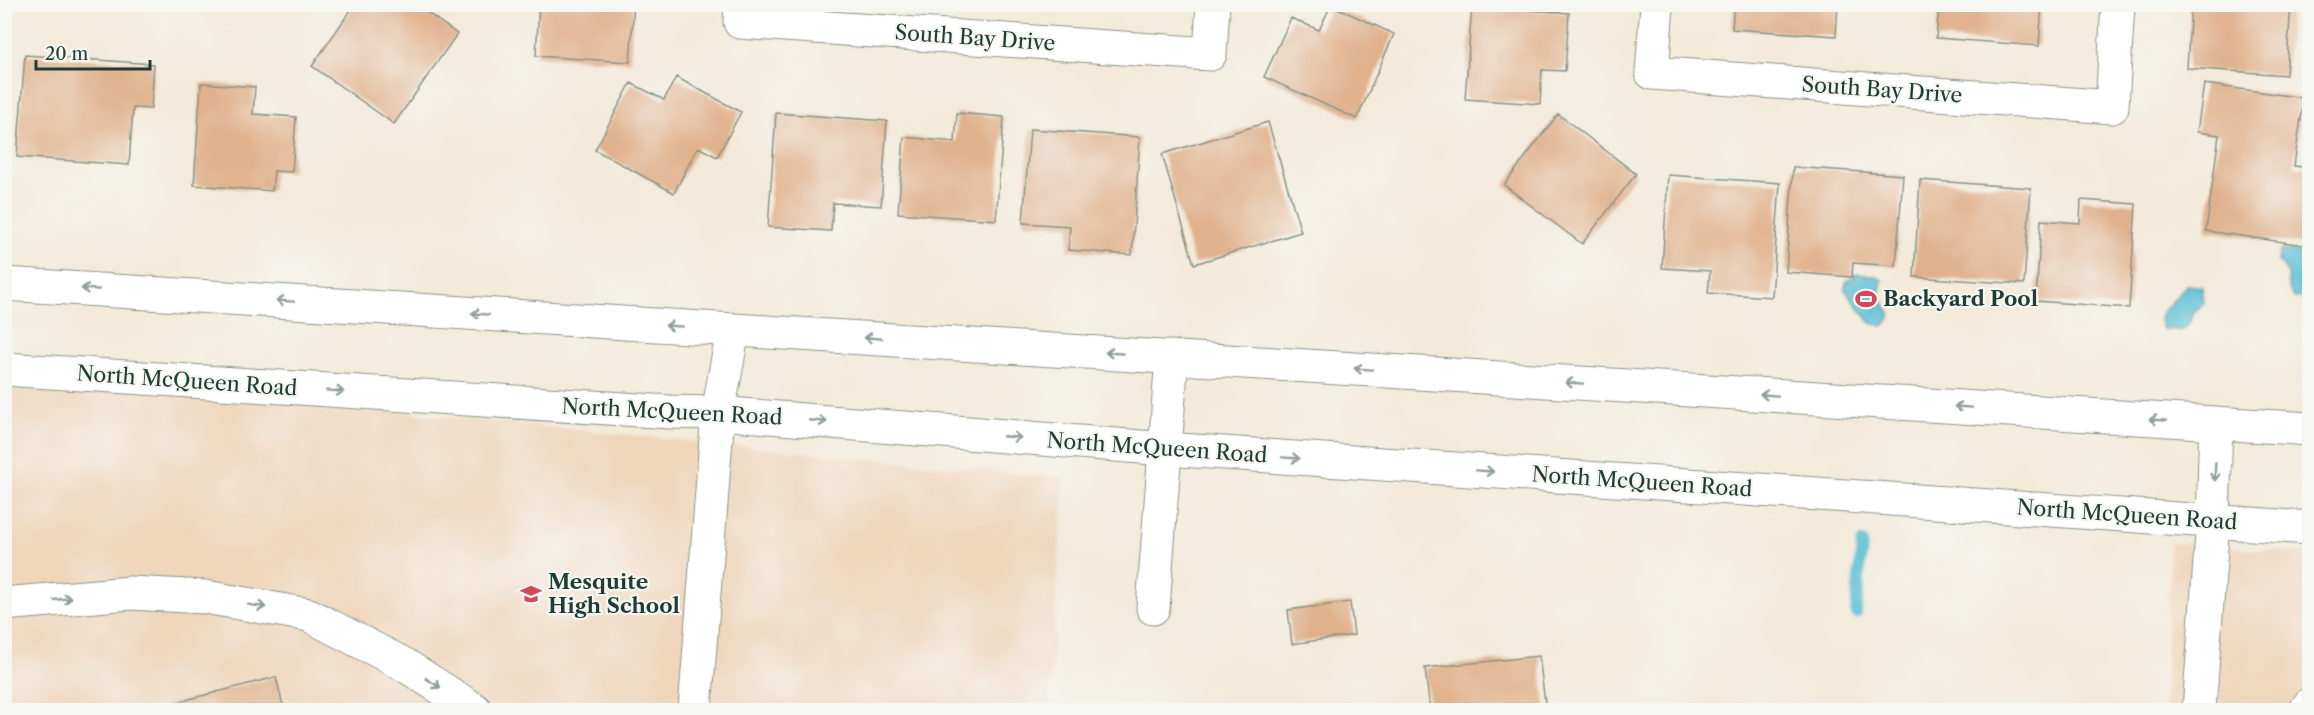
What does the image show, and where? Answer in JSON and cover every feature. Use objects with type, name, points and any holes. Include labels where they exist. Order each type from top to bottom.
[{"type":"main road","name":"South Bay Drive","points":[[741,13],[1210,54],[1213,4]]},
{"type":"main road","name":"South Bay Drive","points":[[1657,4],[1652,73],[2112,106],[2118,4]]},
{"type":"main road","points":[[4,284],[2310,429]]},
{"type":"main road","points":[[695,711],[718,413],[733,330]]},
{"type":"main road","points":[[1153,608],[1172,357]]},
{"type":"main road","name":"North McQueen Road","points":[[4,369],[670,412],[718,413],[1166,449],[2310,528]]},
{"type":"main road","points":[[2199,711],[2213,521],[2216,423]]},
{"type":"main road","points":[[4,604],[129,593],[205,597],[309,615],[405,665],[474,711]]},
{"type":"main road","points":[[2306,711],[2310,704]]},
{"type":"shaded area","name":"Mesquite High School","points":[[4,373],[1064,478],[1049,710],[5,710]]},
{"type":"shaded area","points":[[2170,543],[2309,553],[2309,710],[2164,710]]},
{"type":"water","points":[[2280,250],[2309,253],[2309,297],[2294,298],[2289,289],[2288,274],[2278,262]]},
{"type":"water","name":"Backyard Pool","points":[[1856,274],[1876,276],[1882,280],[1879,296],[1889,311],[1890,318],[1882,326],[1871,323],[1845,290],[1846,282]]},
{"type":"water","points":[[2187,285],[2202,287],[2204,304],[2194,312],[2188,325],[2182,330],[2163,329],[2160,321],[2161,314]]},
{"type":"building","points":[[355,4],[415,4],[457,34],[394,124],[312,66]]},
{"type":"building","points":[[539,4],[634,4],[630,62],[536,56]]},
{"type":"building","points":[[1734,4],[1838,4],[1836,36],[1732,29]]},
{"type":"building","points":[[1939,4],[2042,4],[2039,46],[1936,38]]},
{"type":"building","points":[[2191,4],[2291,4],[2286,75],[2187,68]]},
{"type":"building","points":[[1331,5],[1394,34],[1357,119],[1264,77],[1291,18],[1319,30]]},
{"type":"building","points":[[1472,6],[1569,13],[1565,71],[1542,70],[1540,104],[1465,99]]},
{"type":"building","points":[[25,55],[154,64],[151,109],[133,108],[129,165],[17,157]]},
{"type":"building","points":[[676,77],[741,112],[717,157],[698,147],[674,193],[595,150],[631,83],[664,100]]},
{"type":"building","points":[[201,83],[255,87],[253,114],[296,117],[292,172],[274,171],[272,191],[194,185]]},
{"type":"building","points":[[2204,84],[2304,98],[2294,166],[2310,168],[2310,246],[2206,231],[2219,135],[2197,132]]},
{"type":"building","points":[[776,113],[887,121],[881,206],[833,203],[831,231],[768,227]]},
{"type":"building","points":[[957,113],[1004,117],[996,220],[898,213],[904,137],[955,142]]},
{"type":"building","points":[[1558,114],[1636,174],[1582,244],[1504,185]]},
{"type":"building","points":[[1268,122],[1301,232],[1194,264],[1162,154]]},
{"type":"building","points":[[1030,129],[1140,137],[1132,255],[1068,250],[1070,226],[1023,223]]},
{"type":"building","points":[[1793,167],[1903,175],[1896,266],[1853,263],[1852,277],[1786,272]]},
{"type":"building","points":[[1668,175],[1780,183],[1772,297],[1708,293],[1710,271],[1662,268]]},
{"type":"building","points":[[1920,180],[2031,188],[2024,284],[1914,277]]},
{"type":"building","points":[[2081,200],[2136,204],[2129,308],[2036,301],[2041,220],[2080,223]]},
{"type":"building","points":[[1350,602],[1354,635],[1292,644],[1288,610]]},
{"type":"building","points":[[1539,656],[1546,710],[1430,710],[1425,668]]},
{"type":"building","points":[[276,677],[284,710],[167,710],[166,705]]},
{"type":"waterway","points":[[1856,613],[1862,543]]},
{"type":"place","name":"Backyard Pool","points":[[1866,299]]},
{"type":"place","name":"Mesquite High School","points":[[531,594]]}]
